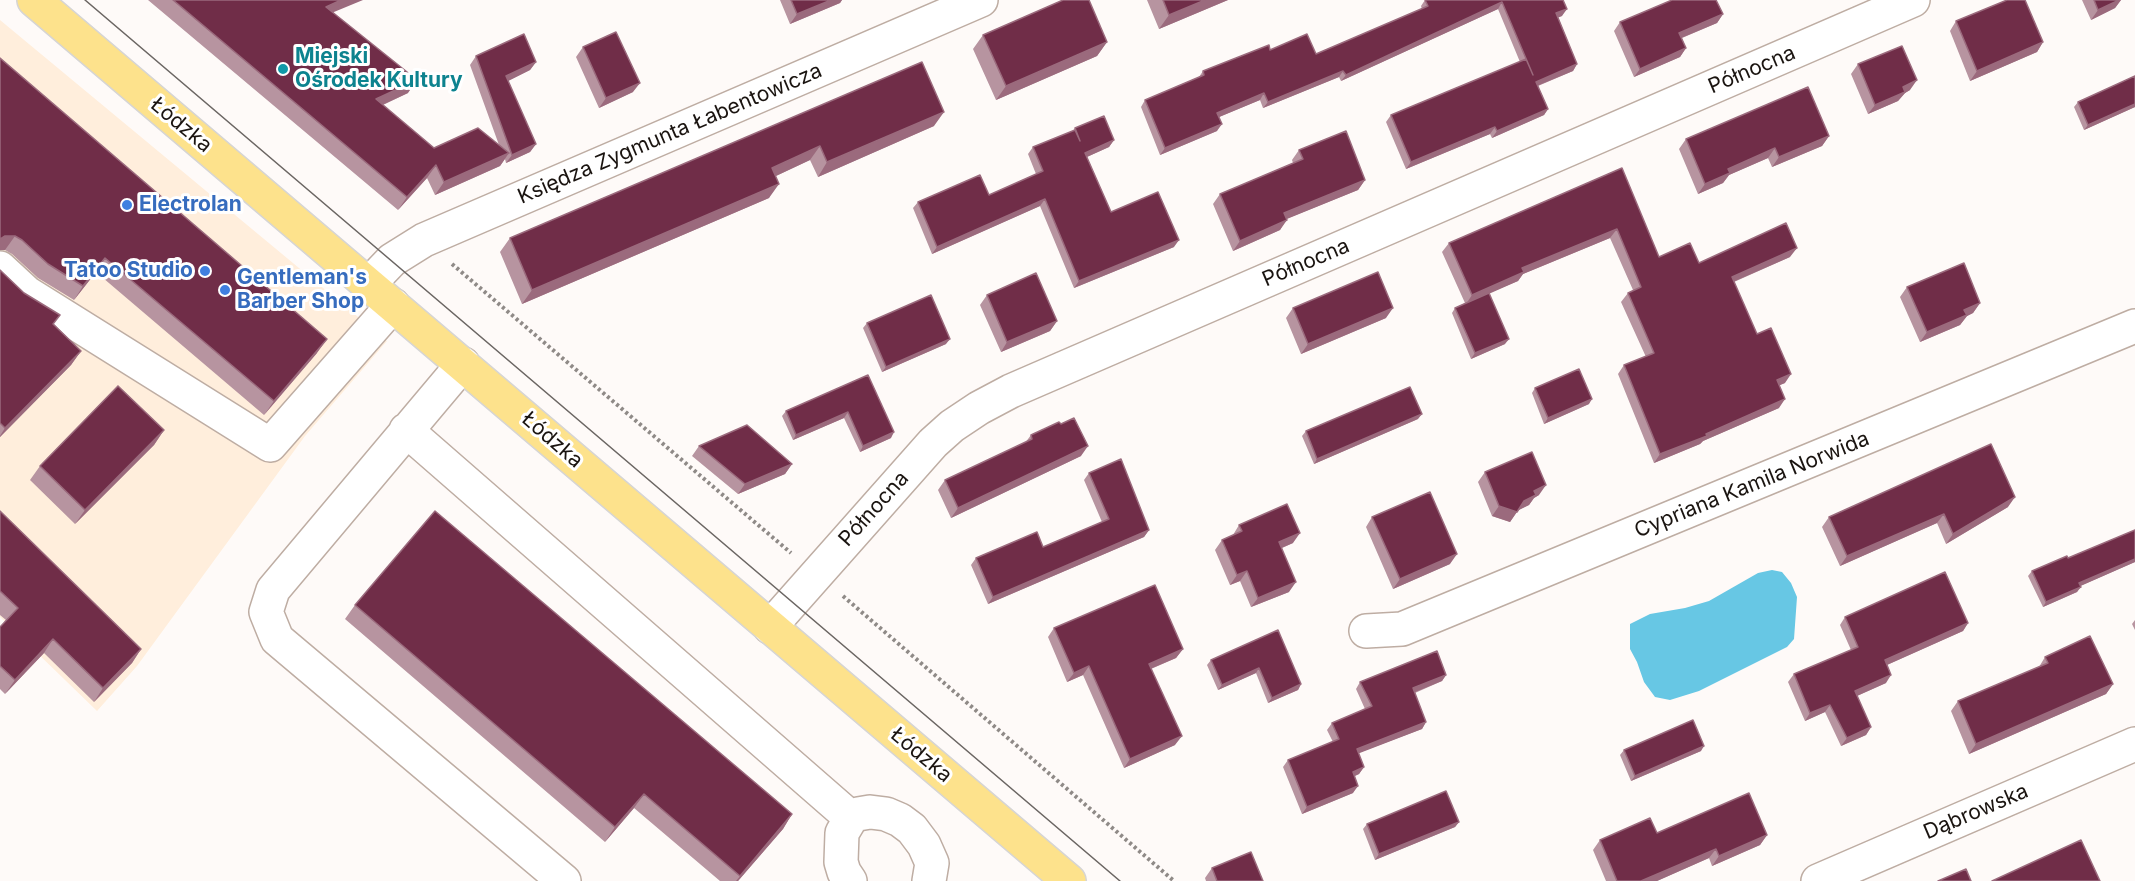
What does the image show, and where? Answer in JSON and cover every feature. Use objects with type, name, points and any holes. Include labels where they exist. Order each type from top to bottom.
[{"type":"main road","name":"Łódzka","points":[[34,0],[1069,881]]},
{"type":"street","name":"Księdza Zygmunta Łabentowicza","points":[[0,268],[27,293],[270,445],[381,294],[392,260],[424,240],[981,0]]},
{"type":"street","name":"Północna","points":[[770,627],[933,443],[952,426],[979,408],[1011,391],[1913,0]]},
{"type":"street","name":"Cypriana Kamila Norwida","points":[[1366,631],[1402,629],[2135,327]]},
{"type":"street","points":[[463,364],[273,590],[266,612],[277,639],[564,881]]},
{"type":"street","points":[[406,430],[851,818]]},
{"type":"street","name":"Dąbrowska","points":[[1818,881],[2135,744]]},
{"type":"street","points":[[848,880],[841,862],[842,833],[851,818],[870,812],[885,814],[900,820],[912,829],[924,845],[932,863],[929,881]]},
{"type":"path","points":[[424,240],[795,556]]},
{"type":"path","points":[[835,590],[1174,881]]},
{"type":"shaded area","points":[[0,20],[387,341],[305,436],[137,666],[97,711],[0,617]]},
{"type":"water","points":[[1772,570],[1782,572],[1791,583],[1797,597],[1794,639],[1787,647],[1699,691],[1670,700],[1655,697],[1644,682],[1630,649],[1630,624],[1650,614],[1709,601],[1758,573]]},
{"type":"building","points":[[173,0],[341,0],[326,7],[417,80],[376,99],[434,148],[478,128],[509,153],[444,182],[436,165],[407,197]]},
{"type":"building","points":[[791,0],[831,0],[797,14]]},
{"type":"building","points":[[1063,0],[1089,0],[1107,42],[1006,86],[983,35]]},
{"type":"building","points":[[1163,0],[1205,0],[1169,15]]},
{"type":"building","points":[[1425,0],[1563,0],[1567,9],[1556,13],[1577,64],[1536,82],[1548,109],[1497,131],[1495,127],[1411,162],[1391,115],[1526,59],[1533,75],[1502,2],[1346,75],[1343,71],[1268,102],[1264,93],[1217,113],[1222,124],[1165,148],[1145,100],[1204,75],[1203,71],[1269,45],[1270,50],[1307,34],[1316,54],[1428,6]]},
{"type":"building","points":[[1672,0],[1716,0],[1723,14],[1679,33],[1686,48],[1640,69],[1620,22]]},
{"type":"building","points":[[2007,0],[2025,0],[2043,42],[1977,71],[1956,21]]},
{"type":"building","points":[[2094,0],[2119,0],[2098,10]]},
{"type":"building","points":[[616,32],[640,83],[606,98],[583,47]]},
{"type":"building","points":[[524,34],[536,62],[506,76],[536,144],[512,155],[476,56]]},
{"type":"building","points":[[1902,46],[1917,80],[1903,87],[1905,92],[1875,105],[1858,64]]},
{"type":"building","points":[[0,58],[327,339],[274,401],[105,258],[83,286],[48,264],[15,236],[5,236],[0,239]]},
{"type":"building","points":[[922,62],[944,112],[827,162],[820,146],[772,168],[779,184],[532,290],[510,238]]},
{"type":"building","points":[[2135,76],[2135,104],[2088,125],[2078,102]]},
{"type":"building","points":[[1808,87],[1829,136],[1779,157],[1775,148],[1728,169],[1730,173],[1705,184],[1686,139]]},
{"type":"building","points":[[1104,116],[1114,140],[1085,153],[1111,212],[1158,192],[1179,240],[1079,281],[1045,199],[937,247],[918,202],[980,175],[989,195],[1043,171],[1033,147],[1075,130],[1080,141],[1075,128]]},
{"type":"building","points":[[1346,131],[1365,180],[1284,213],[1287,220],[1240,241],[1220,194],[1303,159],[1299,150]]},
{"type":"building","points":[[1622,168],[1659,257],[1690,243],[1699,263],[1786,223],[1797,248],[1732,277],[1757,334],[1771,328],[1791,374],[1777,380],[1785,399],[1706,434],[1707,436],[1660,454],[1624,365],[1654,353],[1628,293],[1641,287],[1617,229],[1522,268],[1524,272],[1472,295],[1449,243]]},
{"type":"building","points":[[1964,263],[1980,303],[1964,310],[1967,315],[1927,332],[1907,287]]},
{"type":"building","points":[[0,270],[24,293],[60,315],[53,324],[81,351],[5,428],[0,423]]},
{"type":"building","points":[[1378,272],[1393,308],[1308,344],[1293,308]]},
{"type":"building","points":[[1036,273],[1057,321],[1007,342],[987,295]]},
{"type":"building","points":[[1489,293],[1509,339],[1475,353],[1455,308]]},
{"type":"building","points":[[931,295],[950,339],[886,367],[867,323]]},
{"type":"building","points":[[1579,369],[1592,399],[1548,418],[1535,388]]},
{"type":"building","points":[[868,375],[894,432],[863,446],[848,412],[796,435],[786,411]]},
{"type":"building","points":[[118,386],[164,430],[85,510],[40,466]]},
{"type":"building","points":[[1410,387],[1422,414],[1317,459],[1306,431]]},
{"type":"building","points":[[1074,418],[1088,446],[958,508],[945,480],[1032,439],[1031,435]]},
{"type":"building","points":[[747,425],[792,464],[745,484],[699,446]]},
{"type":"building","points":[[1991,444],[2015,497],[1953,534],[1944,514],[1847,556],[1829,517]]},
{"type":"building","points":[[1532,452],[1546,485],[1534,491],[1536,495],[1524,501],[1517,512],[1499,506],[1485,472]]},
{"type":"building","points":[[1121,459],[1149,530],[993,597],[976,558],[1037,532],[1043,547],[1109,519],[1089,473]]},
{"type":"building","points":[[1430,492],[1457,554],[1400,579],[1372,517]]},
{"type":"building","points":[[1287,504],[1300,533],[1279,542],[1296,582],[1258,598],[1247,571],[1237,575],[1222,540],[1242,531],[1239,525]]},
{"type":"building","points":[[0,511],[141,649],[103,688],[53,639],[15,680],[0,666],[0,627],[18,608],[0,591]]},
{"type":"building","points":[[435,511],[792,814],[740,876],[644,794],[615,827],[355,605]]},
{"type":"building","points":[[2135,530],[2135,559],[2079,583],[2081,587],[2046,602],[2032,571]]},
{"type":"building","points":[[1945,572],[1968,623],[1885,660],[1891,675],[1855,691],[1871,727],[1847,738],[1830,705],[1810,713],[1794,674],[1858,647],[1845,617]]},
{"type":"building","points":[[1155,585],[1183,649],[1149,664],[1182,736],[1130,759],[1089,666],[1074,673],[1054,628]]},
{"type":"building","points":[[1278,630],[1301,684],[1272,698],[1259,668],[1222,685],[1211,660]]},
{"type":"building","points":[[2090,636],[2113,684],[1976,744],[1958,701],[2048,663],[2045,657]]},
{"type":"building","points":[[1437,651],[1446,675],[1413,688],[1426,722],[1357,749],[1364,767],[1353,772],[1358,786],[1307,807],[1288,760],[1339,739],[1332,723],[1372,706],[1360,682]]},
{"type":"building","points":[[1693,720],[1704,746],[1635,776],[1624,750]]},
{"type":"building","points":[[1446,791],[1459,822],[1379,854],[1367,824]]},
{"type":"building","points":[[1749,793],[1767,835],[1719,856],[1716,849],[1641,881],[1617,881],[1600,840],[1650,818],[1657,833]]},
{"type":"building","points":[[2081,840],[2100,881],[1992,881]]},
{"type":"building","points":[[1251,852],[1263,881],[1217,881],[1212,868]]},
{"type":"building","points":[[1966,869],[1971,881],[1938,881]]},
{"type":"tram line","points":[[85,0],[1120,881]]},
{"type":"place","name":"Miejski Ośrodek Kultury","points":[[283,69]]},
{"type":"place","name":"Electrolan","points":[[127,205]]},
{"type":"place","name":"Tatoo Studio","points":[[205,271]]},
{"type":"place","name":"Gentleman's Barber Shop","points":[[225,290]]}]
